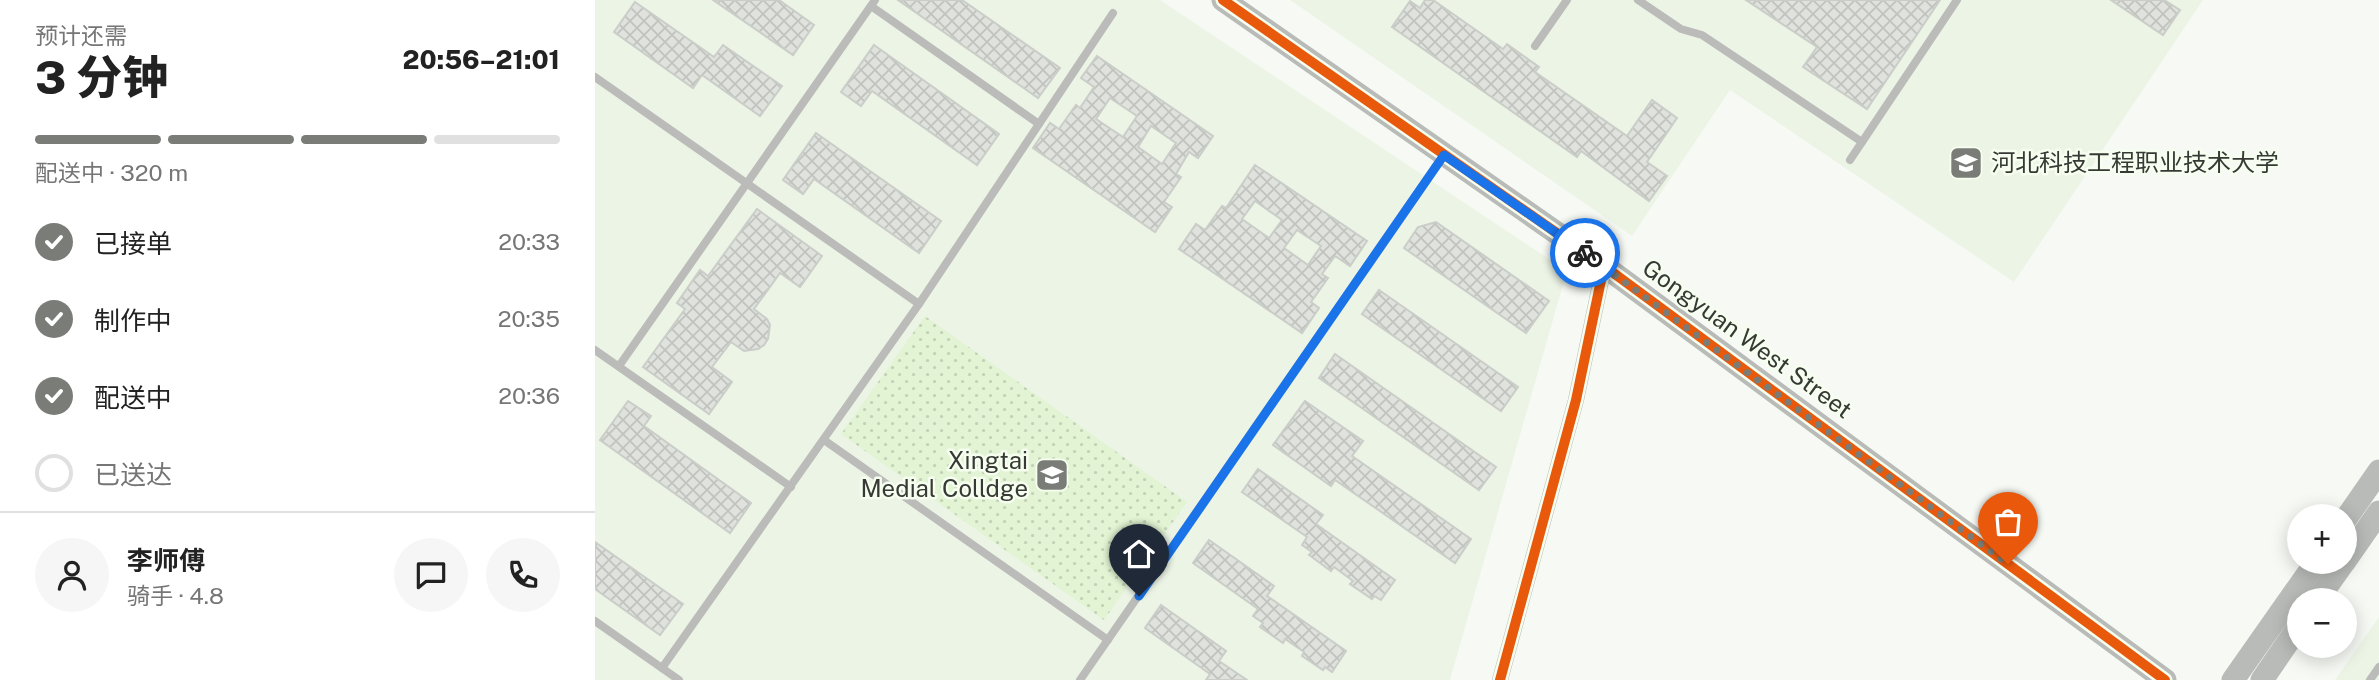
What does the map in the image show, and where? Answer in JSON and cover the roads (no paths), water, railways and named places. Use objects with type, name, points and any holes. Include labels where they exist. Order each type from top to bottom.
[{"type":"street","name":"Gongyuan West Street","points":[[1223,0],[1604,266],[2165,680]]},
{"type":"street","points":[[1500,680],[1576,400],[1604,266]]},
{"type":"street","points":[[2356,504],[2379,471]]},
{"type":"street","points":[[2357,545],[2377,518]]},
{"type":"street","points":[[2233,680],[2308,574]]},
{"type":"street","points":[[2262,680],[2287,644]]},
{"type":"lane","points":[[1535,46],[1567,0]]},
{"type":"lane","points":[[1638,0],[1681,29],[1702,35],[1862,142]]},
{"type":"lane","points":[[1850,160],[1957,0]]},
{"type":"lane","points":[[619,366],[873,3],[1039,124]]},
{"type":"lane","points":[[662,668],[919,304],[1114,13]]},
{"type":"lane","points":[[595,77],[919,304]]},
{"type":"lane","points":[[1080,680],[1444,155]]},
{"type":"lane","points":[[595,350],[791,487]]},
{"type":"lane","points":[[824,440],[1108,640]]},
{"type":"lane","points":[[2357,514],[2377,518]]},
{"type":"lane","points":[[595,621],[679,680]]},
{"type":"lane","points":[[2370,680],[2379,667]]},
{"type":"place","name":"河北科技工程职业技术大学","points":[[1966,163]]},
{"type":"place","name":"Xingtai Medial Colldge","points":[[1052,475]]}]
